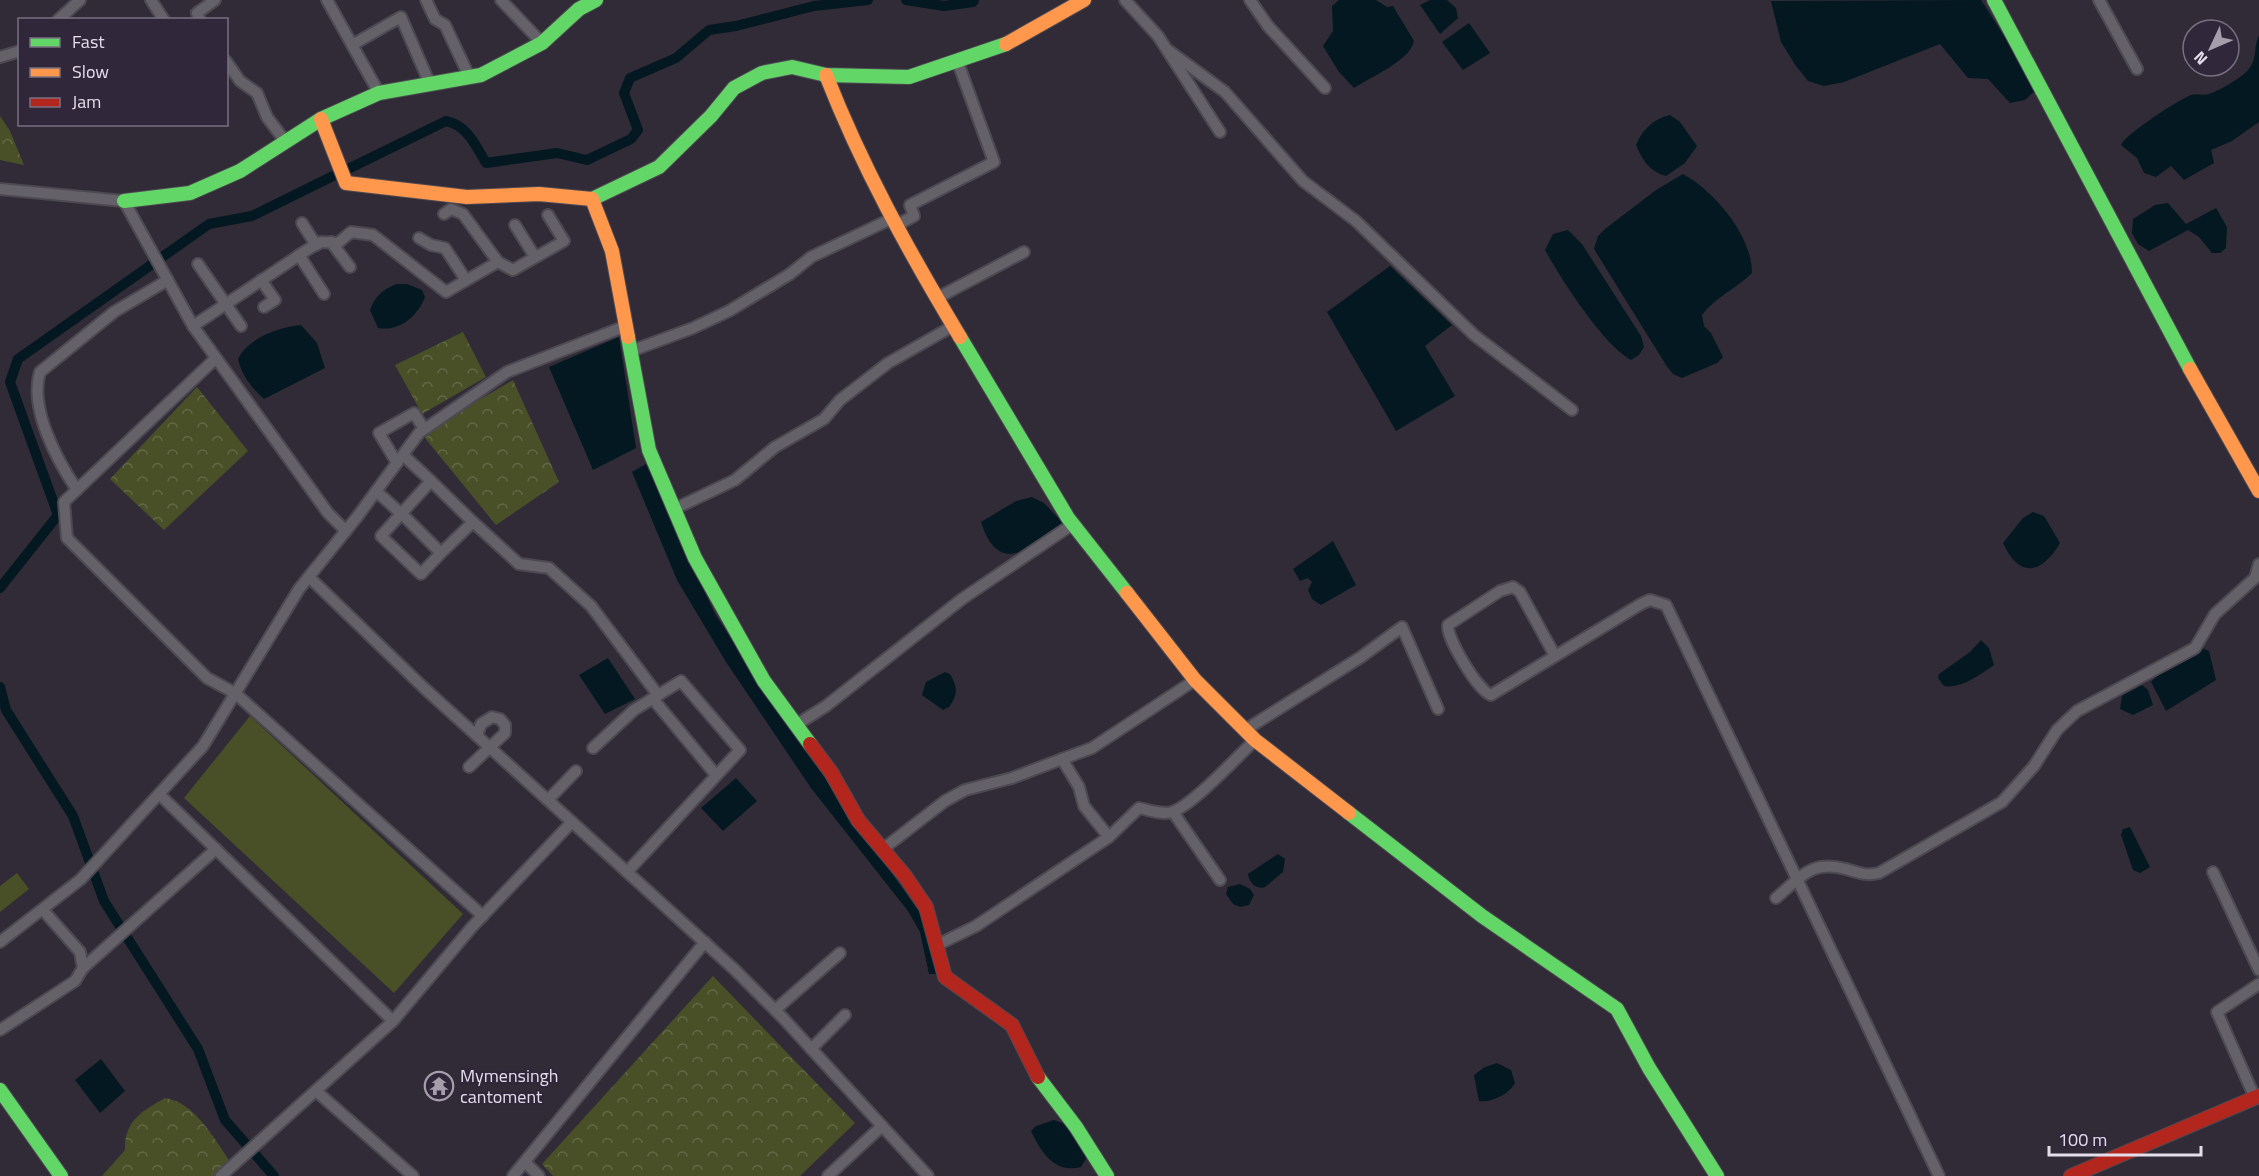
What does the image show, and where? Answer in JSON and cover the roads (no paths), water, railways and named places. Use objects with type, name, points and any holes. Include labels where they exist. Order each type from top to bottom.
[{"type":"street","points":[[60,18],[80,0]]},
{"type":"street","points":[[151,0],[163,18]]},
{"type":"street","points":[[198,18],[197,13],[215,0]]},
{"type":"street","points":[[327,0],[379,93]]},
{"type":"street","points":[[426,0],[435,19],[445,25],[469,76]]},
{"type":"street","points":[[501,0],[542,43]]},
{"type":"street","points":[[0,189],[124,201],[190,193],[240,171],[321,119],[379,93],[429,82],[481,75],[542,43],[579,9],[596,0]]},
{"type":"street","points":[[321,119],[346,183],[467,197],[539,194],[592,199],[659,168],[711,116],[734,88],[762,73],[792,67],[825,75],[909,77],[1006,45],[1084,0]]},
{"type":"street","points":[[1125,0],[1169,51],[1220,132]]},
{"type":"street","points":[[1250,0],[1268,26],[1324,88]]},
{"type":"street","points":[[1994,0],[2181,354],[2259,491]]},
{"type":"street","points":[[2099,0],[2137,69]]},
{"type":"street","points":[[352,45],[401,17],[429,82]]},
{"type":"street","points":[[1169,51],[1226,92],[1304,181],[1356,221],[1474,335],[1572,410]]},
{"type":"street","points":[[0,57],[18,52]]},
{"type":"street","points":[[631,351],[729,312],[790,274],[811,257],[893,222],[914,216],[910,205],[994,162],[957,60]]},
{"type":"street","points":[[228,64],[240,81],[257,93],[269,120],[285,141]]},
{"type":"street","points":[[825,75],[847,129],[893,222],[952,326],[1073,524],[1195,680],[1250,735],[1482,916],[1617,1009],[1649,1068],[1716,1176]]},
{"type":"street","points":[[592,199],[612,251],[649,450],[695,558],[758,671],[831,772],[858,820],[883,849],[926,907],[945,977],[1012,1025],[1042,1085],[1076,1127],[1107,1176]]},
{"type":"street","points":[[124,201],[194,326],[328,513],[346,531]]},
{"type":"street","points":[[444,214],[451,209],[463,214],[498,262],[513,270],[564,241],[548,215]]},
{"type":"street","points":[[302,223],[316,245]]},
{"type":"street","points":[[515,225],[535,257]]},
{"type":"street","points":[[194,326],[299,255],[316,245],[338,243],[351,232],[373,235],[446,292],[498,262]]},
{"type":"street","points":[[419,238],[431,245],[445,248],[466,280]]},
{"type":"street","points":[[331,242],[350,267]]},
{"type":"street","points":[[937,298],[1024,252]]},
{"type":"street","points":[[299,255],[324,294]]},
{"type":"street","points":[[198,264],[241,326]]},
{"type":"street","points":[[77,490],[58,460],[39,407],[37,383],[40,372],[114,312],[168,280]]},
{"type":"street","points":[[261,280],[275,300],[264,307]]},
{"type":"street","points":[[0,942],[81,879],[203,746],[309,577],[424,429],[507,372],[626,326]]},
{"type":"street","points":[[674,509],[735,480],[775,447],[824,419],[840,400],[888,363],[952,326]]},
{"type":"street","points":[[216,358],[64,502],[67,538],[207,678],[235,693],[483,916]]},
{"type":"street","points":[[424,429],[414,413],[379,433],[400,459],[431,481],[519,564],[549,568],[591,606],[655,697],[716,775]]},
{"type":"street","points":[[431,481],[381,536],[422,574],[473,522]]},
{"type":"street","points":[[376,491],[441,553]]},
{"type":"street","points":[[796,725],[826,706],[962,599],[1073,524]]},
{"type":"street","points":[[1776,898],[1816,867],[1827,864],[1866,876],[1879,873],[2002,802],[2034,766],[2057,730],[2077,711],[2195,648],[2215,614],[2255,578],[2259,564]]},
{"type":"street","points":[[309,577],[477,736],[705,942],[775,1010],[928,1176]]},
{"type":"street","points":[[1554,654],[1520,592],[1513,587],[1500,591],[1448,625],[1447,633],[1481,690],[1491,695],[1554,654],[1641,604],[1650,600],[1666,604],[1939,1176]]},
{"type":"street","points":[[937,945],[976,926],[1109,837],[1139,808],[1158,813],[1173,812],[1208,785],[1250,735],[1402,627],[1438,709]]},
{"type":"street","points":[[883,849],[945,801],[965,790],[1012,778],[1092,748],[1195,680]]},
{"type":"street","points":[[592,748],[634,710],[681,681],[740,750],[627,872]]},
{"type":"street","points":[[469,767],[505,733],[505,725],[500,719],[492,717],[482,724],[477,736]]},
{"type":"street","points":[[1062,759],[1078,787],[1084,806],[1109,837]]},
{"type":"street","points":[[548,800],[576,771]]},
{"type":"street","points":[[159,794],[393,1021]]},
{"type":"street","points":[[1173,812],[1220,880]]},
{"type":"street","points":[[221,1176],[393,1021],[483,916],[572,822]]},
{"type":"street","points":[[0,1030],[75,981],[82,968],[216,849]]},
{"type":"street","points":[[2213,872],[2259,970]]},
{"type":"street","points":[[43,910],[80,952],[82,968]]},
{"type":"street","points":[[513,1176],[705,942]]},
{"type":"street","points":[[775,1010],[840,953]]},
{"type":"street","points":[[2071,1176],[2257,1097],[2217,1012],[2259,984]]},
{"type":"street","points":[[811,1048],[845,1016]]},
{"type":"street","points":[[0,1090],[61,1176]]},
{"type":"street","points":[[315,1091],[413,1176]]},
{"type":"street","points":[[828,1176],[882,1126]]},
{"type":"street","points":[[525,1162],[539,1176]]},
{"type":"water","points":[[1339,0],[1376,0],[1387,7],[1393,6],[1414,41],[1411,48],[1398,62],[1354,88],[1339,72],[1323,46],[1333,31],[1332,6]]},
{"type":"water","points":[[1430,0],[1447,0],[1456,8],[1458,18],[1440,34],[1420,5]]},
{"type":"water","points":[[1981,0],[2035,84],[2036,90],[2025,100],[2010,103],[1988,79],[1968,78],[1940,44],[1844,82],[1824,86],[1808,81],[1781,42],[1771,1]]},
{"type":"water","points":[[1469,23],[1490,53],[1463,70],[1442,42]]},
{"type":"water","points":[[2259,36],[2259,122],[2232,141],[2211,150],[2214,163],[2184,180],[2171,166],[2156,177],[2144,173],[2137,158],[2121,145],[2125,140],[2184,98],[2193,94],[2207,95],[2241,78],[2253,62]]},
{"type":"water","points":[[1670,115],[1680,122],[1697,146],[1685,163],[1666,176],[1647,165],[1636,145],[1649,126],[1658,119]]},
{"type":"water","points":[[1683,174],[1707,191],[1729,216],[1746,244],[1752,273],[1713,303],[1702,315],[1704,326],[1711,333],[1723,357],[1717,363],[1682,378],[1673,374],[1666,365],[1594,249],[1598,236],[1605,229],[1656,190]]},
{"type":"water","points":[[2168,203],[2186,224],[2216,208],[2227,227],[2226,248],[2220,253],[2212,253],[2199,237],[2188,230],[2149,251],[2138,244],[2132,233],[2133,219],[2155,205]]},
{"type":"water","points":[[1568,230],[1582,244],[1641,336],[1644,347],[1639,355],[1631,360],[1608,341],[1596,326],[1572,294],[1545,250],[1553,234]]},
{"type":"water","points":[[1390,266],[1452,325],[1425,346],[1455,396],[1396,431],[1327,312]]},
{"type":"water","points":[[397,284],[407,284],[422,290],[425,297],[422,304],[413,316],[400,325],[386,329],[378,328],[370,310],[372,305],[380,294]]},
{"type":"water","points":[[301,325],[317,343],[325,368],[264,399],[248,381],[238,359],[249,345],[265,335],[283,328]]},
{"type":"water","points":[[619,337],[636,448],[593,470],[549,367]]},
{"type":"water","points":[[646,464],[715,614],[810,757],[922,916],[938,974],[929,974],[920,932],[908,911],[811,788],[726,662],[677,580],[632,472]]},
{"type":"water","points":[[1032,497],[1044,503],[1063,523],[1040,541],[1018,553],[1007,554],[997,550],[981,522],[1016,501]]},
{"type":"water","points":[[2033,512],[2044,516],[2060,543],[2046,561],[2031,568],[2016,563],[2003,543],[2023,518]]},
{"type":"water","points":[[1333,541],[1356,585],[1321,605],[1312,599],[1308,590],[1312,582],[1308,578],[1300,581],[1293,569]]},
{"type":"water","points":[[1981,640],[1989,648],[1994,665],[1964,683],[1944,686],[1938,678],[1939,674],[1970,652]]},
{"type":"water","points":[[2202,648],[2209,651],[2216,680],[2166,711],[2151,682]]},
{"type":"water","points":[[608,658],[635,699],[605,714],[579,675]]},
{"type":"water","points":[[945,672],[950,674],[956,691],[952,703],[943,710],[922,695],[926,682]]},
{"type":"water","points":[[2142,685],[2148,690],[2153,705],[2133,715],[2120,709],[2122,696]]},
{"type":"water","points":[[736,778],[757,801],[723,831],[701,808]]},
{"type":"water","points":[[2130,827],[2150,867],[2140,873],[2133,870],[2121,835],[2123,829]]},
{"type":"water","points":[[1278,854],[1285,859],[1283,872],[1265,887],[1254,885],[1248,874]]},
{"type":"water","points":[[1240,884],[1250,889],[1254,895],[1249,905],[1240,907],[1233,904],[1226,894],[1228,887]]},
{"type":"water","points":[[101,1059],[125,1091],[100,1113],[75,1080]]},
{"type":"water","points":[[1497,1063],[1511,1070],[1515,1083],[1500,1097],[1489,1101],[1479,1101],[1474,1075],[1485,1067]]},
{"type":"water","points":[[1054,1120],[1065,1124],[1085,1153],[1086,1159],[1081,1167],[1063,1167],[1056,1164],[1039,1146],[1031,1131],[1036,1126]]},
{"type":"waterway","points":[[350,168],[446,121],[460,127],[465,132],[486,163],[557,153],[587,160],[631,139],[638,130],[624,93],[630,78],[676,58],[709,30],[736,26],[814,6],[868,0]]},
{"type":"waterway","points":[[906,0],[944,6],[974,0]]},
{"type":"waterway","points":[[0,588],[58,515],[10,382],[18,359],[209,224],[252,216],[333,176]]},
{"type":"waterway","points":[[0,687],[6,710],[73,816],[104,901],[198,1049],[225,1120],[274,1176]]},
{"type":"place","name":"Mymensingh cantoment","points":[[439,1086]]}]
